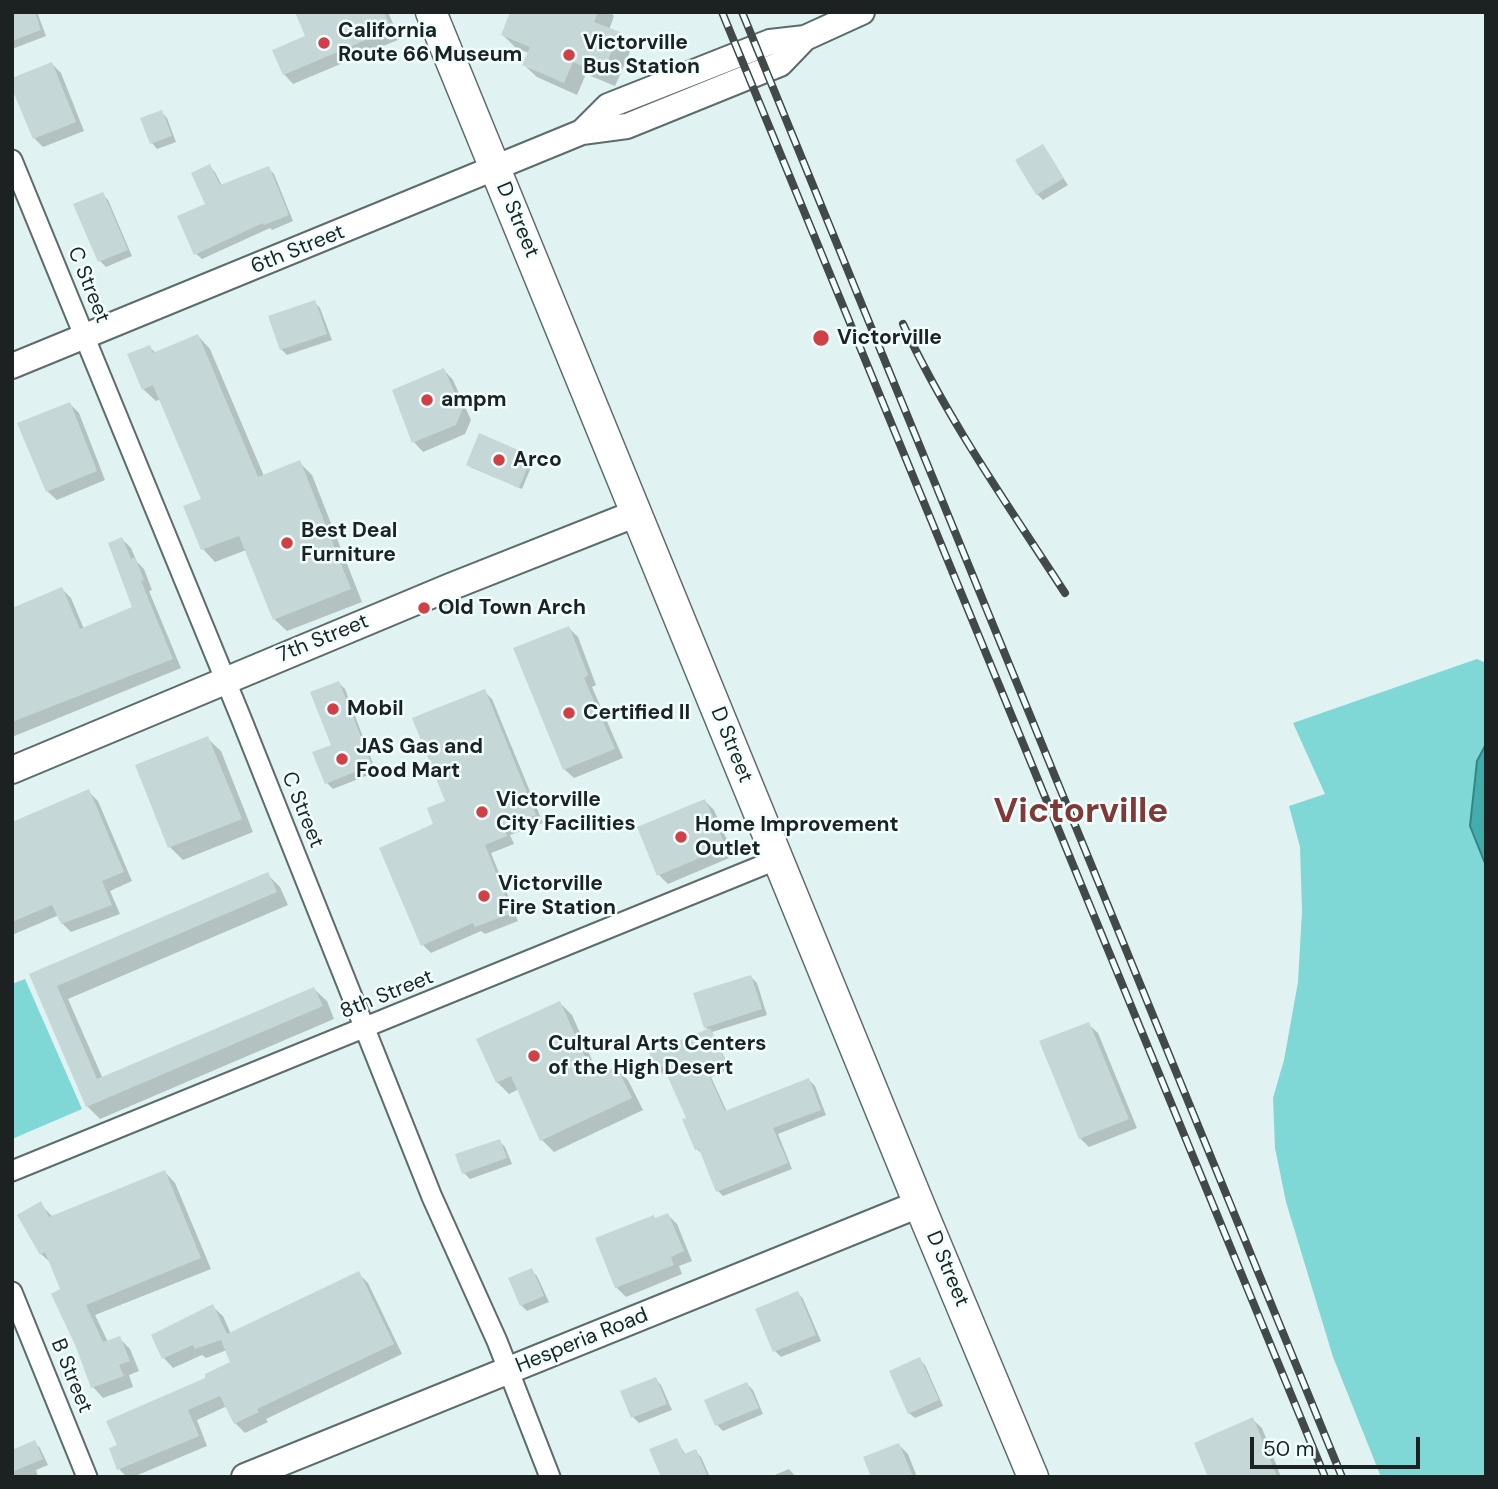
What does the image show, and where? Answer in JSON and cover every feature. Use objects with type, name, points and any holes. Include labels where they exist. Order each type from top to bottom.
[{"type":"main road","name":"D Street","points":[[431,12],[1033,1477]]},
{"type":"main road","name":"7th Street","points":[[12,769],[450,587],[637,513]]},
{"type":"main road","name":"Hesperia Road","points":[[245,1477],[919,1204]]},
{"type":"street","name":"6th Street","points":[[12,366],[582,132],[627,126],[780,64],[806,38],[862,12]]},
{"type":"street","name":"C Street","points":[[12,160],[241,718],[432,1197],[509,1371],[550,1477]]},
{"type":"street","name":"8th Street","points":[[12,1171],[778,859]]},
{"type":"street","name":"B Street","points":[[12,1292],[87,1477]]},
{"type":"shaded area","points":[[1477,659],[1486,663],[1486,744],[1477,761],[1470,826],[1486,866],[1486,1477],[1381,1477],[1333,1357],[1286,1202],[1275,1148],[1273,1098],[1284,1060],[1298,982],[1302,911],[1300,847],[1289,806],[1325,794],[1293,723]]},
{"type":"shaded area","points":[[1486,744],[1486,866],[1470,826],[1477,761]]},
{"type":"shaded area","points":[[25,979],[82,1109],[12,1139],[12,984]]},
{"type":"building","points":[[12,12],[35,12],[41,30],[12,41]]},
{"type":"building","name":"California Route 66 Museum","points":[[295,12],[384,12],[392,29],[283,75],[272,50],[305,36]]},
{"type":"building","name":"Victorville Bus Station","points":[[510,12],[598,12],[594,22],[620,32],[602,74],[573,62],[564,83],[522,65],[530,47],[501,35]]},
{"type":"building","points":[[52,62],[76,122],[33,139],[12,89],[12,78]]},
{"type":"building","points":[[162,110],[172,136],[150,144],[140,118]]},
{"type":"building","points":[[1043,144],[1064,178],[1036,195],[1015,160]]},
{"type":"building","points":[[210,164],[220,185],[269,166],[289,215],[264,225],[263,223],[194,255],[177,216],[205,204],[191,173]]},
{"type":"building","points":[[103,192],[128,250],[98,262],[73,204]]},
{"type":"building","points":[[315,300],[327,334],[280,350],[268,316]]},
{"type":"building","points":[[198,334],[258,477],[300,460],[351,589],[273,620],[239,536],[201,550],[183,506],[201,499],[153,385],[142,390],[127,354],[150,345],[153,353]]},
{"type":"building","name":"ampm","points":[[444,368],[462,410],[456,425],[412,443],[392,390]]},
{"type":"building","points":[[70,402],[97,471],[46,492],[17,423]]},
{"type":"building","name":"Arco","points":[[479,433],[532,456],[519,488],[466,465]]},
{"type":"building","points":[[122,537],[131,559],[135,557],[144,580],[141,581],[173,659],[12,722],[12,608],[62,587],[80,629],[132,607],[108,543]]},
{"type":"building","name":"Certified II","points":[[569,626],[588,675],[584,678],[615,749],[563,770],[513,648]]},
{"type":"building","points":[[339,681],[372,765],[325,784],[312,752],[331,745],[310,692]]},
{"type":"building","points":[[485,689],[536,815],[503,827],[507,836],[485,845],[512,913],[475,927],[473,923],[421,946],[379,848],[433,824],[427,808],[445,801],[412,718]]},
{"type":"building","points":[[208,736],[242,819],[168,848],[135,765]]},
{"type":"building","points":[[89,789],[124,872],[102,881],[112,905],[61,924],[52,905],[12,922],[12,822]]},
{"type":"building","name":"Home Improvement Outlet","points":[[705,799],[726,847],[657,876],[637,827]]},
{"type":"building","points":[[268,872],[277,892],[57,986],[97,1079],[314,987],[323,1006],[86,1107],[29,974]]},
{"type":"building","points":[[751,975],[762,1009],[704,1028],[693,993]]},
{"type":"building","name":"Cultural Arts Centers of the High Desert","points":[[560,1001],[594,1077],[616,1066],[632,1098],[540,1141],[511,1076],[496,1083],[476,1039]]},
{"type":"building","points":[[1089,1022],[1129,1119],[1079,1139],[1039,1041]]},
{"type":"building","points":[[710,1028],[726,1063],[707,1071],[725,1111],[809,1078],[821,1110],[773,1128],[788,1163],[716,1192],[699,1149],[695,1150],[682,1119],[686,1118],[663,1066],[656,1069],[649,1053]]},
{"type":"building","points":[[500,1139],[507,1158],[462,1174],[455,1154]]},
{"type":"building","points":[[165,1170],[201,1258],[86,1305],[103,1342],[120,1336],[130,1361],[119,1365],[124,1376],[91,1388],[76,1347],[51,1294],[60,1289],[45,1252],[40,1255],[17,1215],[41,1201],[49,1217]]},
{"type":"building","points":[[668,1213],[684,1251],[671,1257],[674,1265],[615,1288],[595,1238],[654,1215],[655,1218]]},
{"type":"building","points":[[532,1268],[544,1296],[520,1306],[508,1278]]},
{"type":"building","points":[[359,1271],[394,1344],[257,1409],[259,1412],[234,1424],[220,1396],[188,1410],[199,1436],[117,1470],[109,1448],[117,1445],[106,1421],[205,1378],[205,1374],[230,1362],[221,1340],[195,1349],[193,1345],[162,1359],[151,1335],[213,1304],[227,1334]]},
{"type":"building","points":[[798,1291],[816,1335],[773,1352],[755,1309]]},
{"type":"building","points":[[920,1357],[939,1400],[908,1414],[889,1371]]},
{"type":"building","points":[[656,1377],[667,1404],[631,1418],[620,1391]]},
{"type":"building","points":[[747,1382],[759,1408],[715,1426],[704,1400]]},
{"type":"building","points":[[1253,1417],[1277,1477],[1208,1477],[1194,1443]]},
{"type":"building","points":[[677,1438],[684,1454],[696,1449],[708,1477],[661,1477],[649,1449]]},
{"type":"building","points":[[35,1440],[43,1459],[12,1472],[12,1450]]},
{"type":"building","points":[[899,1443],[913,1477],[871,1477],[863,1457]]},
{"type":"railway","points":[[722,12],[1325,1477]]},
{"type":"railway","points":[[742,12],[1342,1477]]},
{"type":"railway","points":[[903,324],[959,428],[1065,593]]},
{"type":"place","name":"California Route 66 Museum","points":[[324,43]]},
{"type":"place","name":"Victorville Bus Station","points":[[569,55]]},
{"type":"place","name":"Victorville","points":[[821,338]]},
{"type":"place","name":"ampm","points":[[427,400]]},
{"type":"place","name":"Arco","points":[[499,460]]},
{"type":"place","name":"Best Deal Furniture","points":[[287,543]]},
{"type":"place","name":"Old Town Arch","points":[[424,608]]},
{"type":"place","name":"Mobil","points":[[333,709]]},
{"type":"place","name":"Certified II","points":[[569,713]]},
{"type":"place","name":"JAS Gas and Food Mart","points":[[342,759]]},
{"type":"place","name":"Victorville City Facilities","points":[[482,812]]},
{"type":"place","name":"Home Improvement Outlet","points":[[681,837]]},
{"type":"place","name":"Victorville Fire Station","points":[[484,896]]},
{"type":"place","name":"Cultural Arts Centers of the High Desert","points":[[534,1056]]},
{"type":"district","name":"Victorville","points":[[1081,813]]}]
